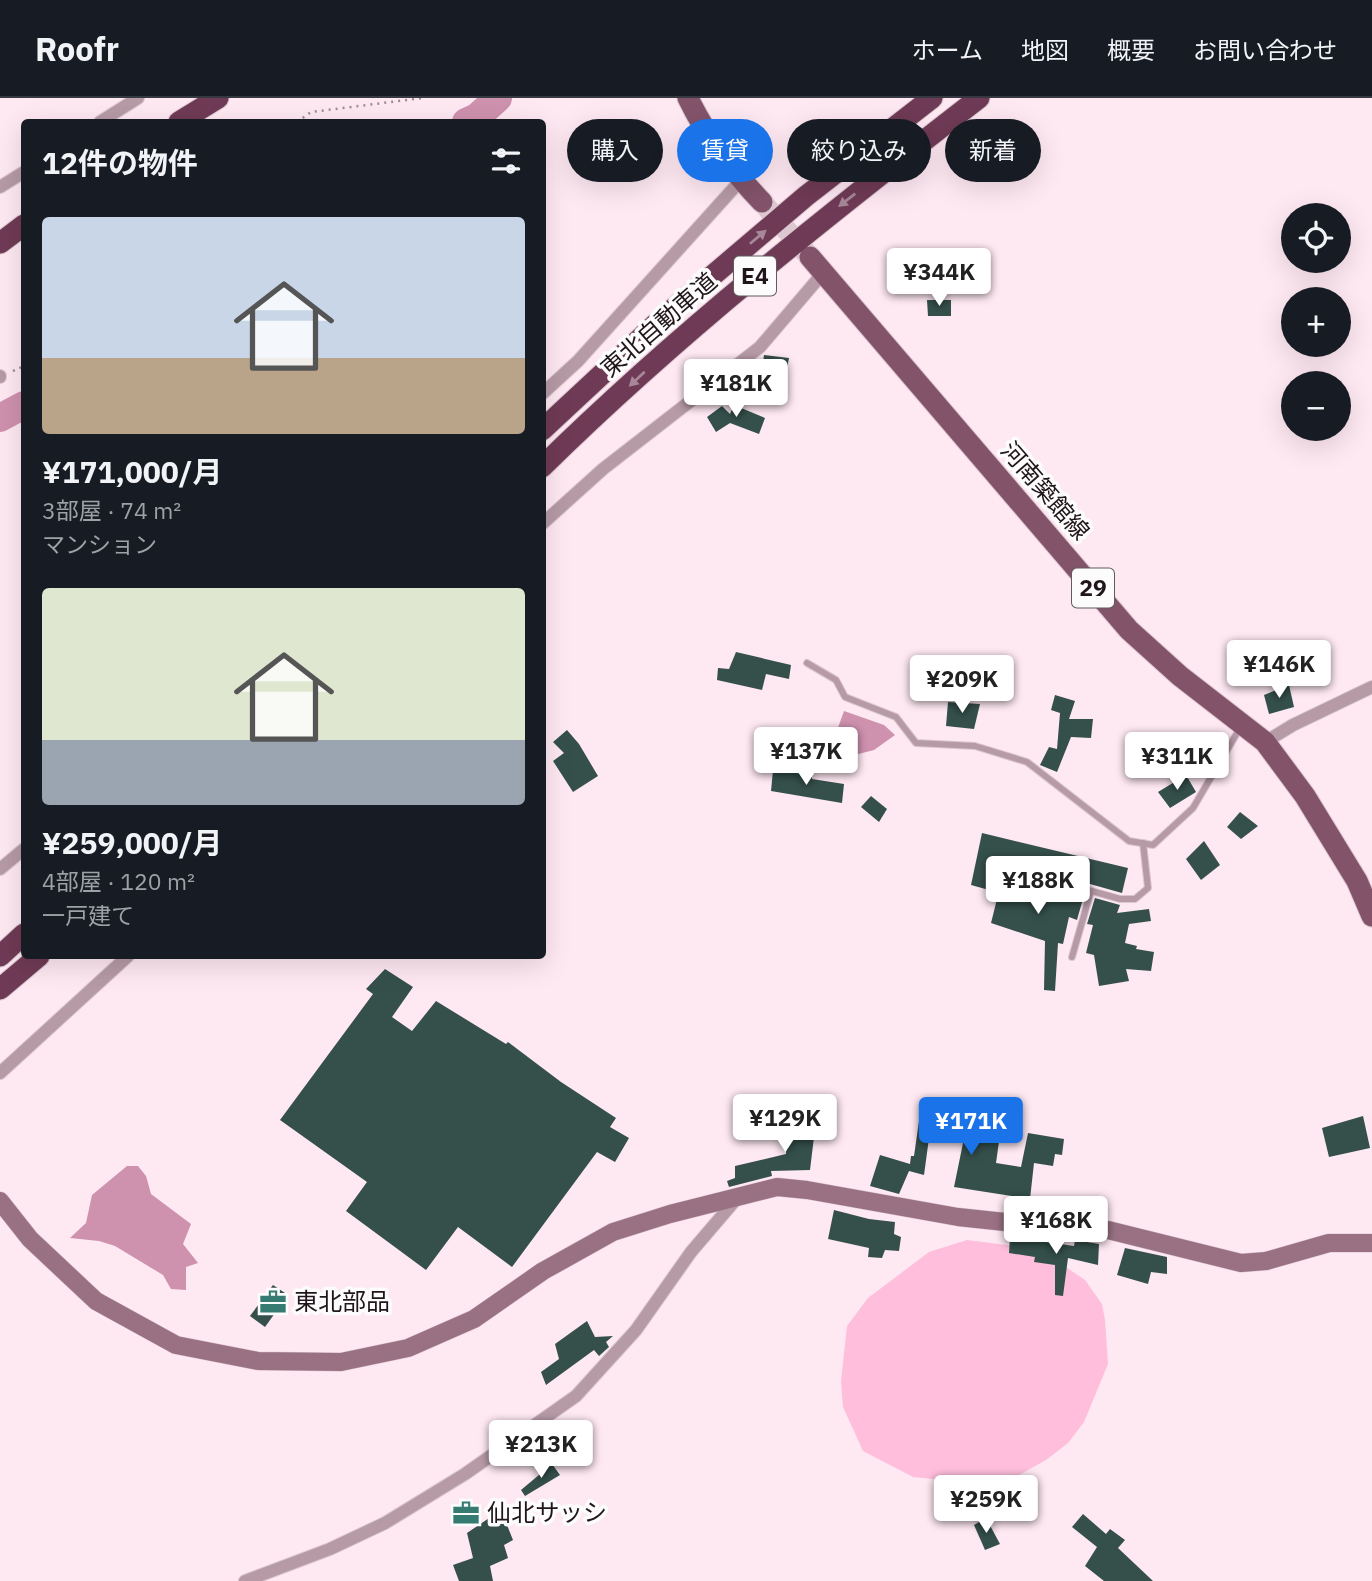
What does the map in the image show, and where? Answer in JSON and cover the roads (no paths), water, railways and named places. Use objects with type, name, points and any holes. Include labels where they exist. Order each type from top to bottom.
[{"type":"highway","points":[[184,119],[218,98]]},
{"type":"highway","name":"東北自動車道","points":[[546,426],[658,322],[806,196],[932,98]]},
{"type":"highway","name":"東北自動車道","points":[[546,463],[687,333],[825,217],[979,98]]},
{"type":"highway","points":[[0,243],[21,227]]},
{"type":"highway","points":[[0,956],[21,937]]},
{"type":"highway","points":[[0,989],[35,959]]},
{"type":"main road","points":[[688,98],[698,119]]},
{"type":"main road","points":[[743,182],[762,202]]},
{"type":"main road","name":"河南築館線","points":[[816,265],[1129,631],[1180,676],[1265,742],[1305,796],[1357,881],[1372,916]]},
{"type":"street","points":[[105,119],[138,98]]},
{"type":"street","points":[[0,187],[21,174]]},
{"type":"street","points":[[546,390],[578,361],[739,182]]},
{"type":"street","points":[[546,520],[603,469],[760,347],[816,265]]},
{"type":"street","points":[[1265,742],[1293,725],[1372,687]]},
{"type":"street","points":[[0,869],[21,852]]},
{"type":"street","points":[[0,1073],[125,959]]},
{"type":"street","points":[[0,1201],[30,1239],[96,1301],[176,1345],[258,1361],[341,1362],[408,1348],[474,1319],[543,1271],[613,1232],[670,1214],[777,1188],[807,1190],[958,1217],[1005,1222],[1064,1222],[1108,1230],[1241,1263],[1266,1261],[1329,1242],[1372,1243]]},
{"type":"street","points":[[245,1581],[330,1549],[386,1523],[465,1474],[576,1396],[636,1330],[691,1252],[738,1197]]},
{"type":"lane","points":[[807,663],[836,680],[845,697],[896,717],[916,743],[975,746],[1027,762],[1129,841],[1153,845],[1193,808],[1242,724]]},
{"type":"lane","points":[[993,895],[1000,881],[1014,869],[1120,900],[1135,899],[1147,888],[1143,843]]},
{"type":"lane","points":[[1072,957],[1091,891]]},
{"type":"waterway","points":[[473,119],[498,98]]},
{"type":"waterway","points":[[0,418],[21,407]]},
{"type":"tunnel","points":[[762,202],[809,256]]},
{"type":"place","name":"東北部品","points":[[273,1302]]},
{"type":"place","name":"仙北サッシ","points":[[466,1513]]}]
